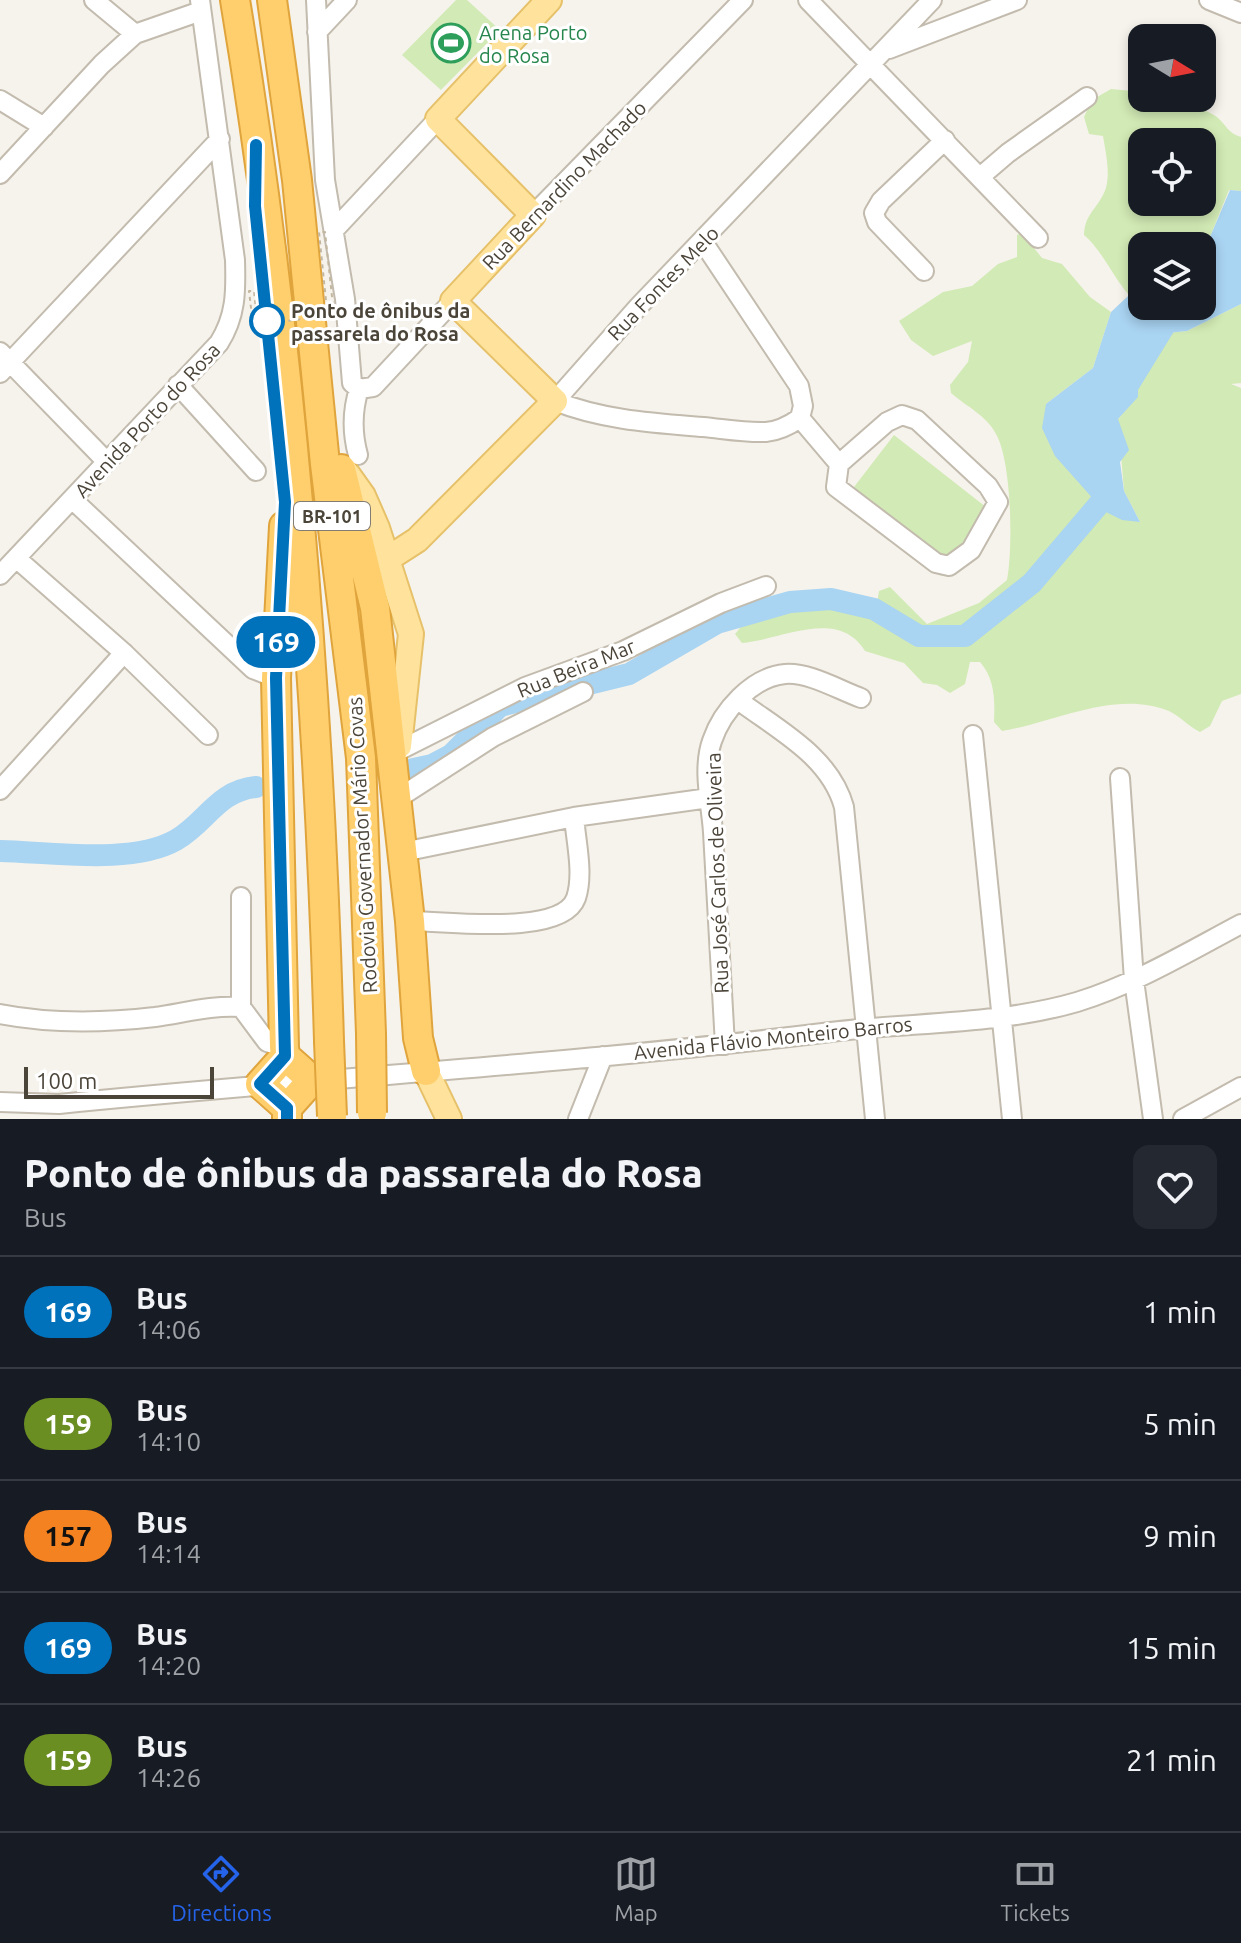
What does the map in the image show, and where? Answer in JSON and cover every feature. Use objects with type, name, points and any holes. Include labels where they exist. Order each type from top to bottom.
[{"type":"highway","name":"Rodovia Governador Mário Covas","points":[[235,0],[256,145],[291,445],[325,902],[332,1117]]},
{"type":"highway","name":"Rodovia Governador Mário Covas","points":[[272,0],[297,180],[318,396],[361,758],[372,1116]]},
{"type":"highway","points":[[256,145],[255,206],[262,322],[285,502],[276,678],[286,1082]]},
{"type":"highway","points":[[318,396],[349,460],[375,608],[410,921],[418,1038],[426,1071]]},
{"type":"main road","points":[[533,215],[438,119],[537,5]]},
{"type":"main road","name":"Rua Bernardino Machado","points":[[453,301],[533,215]]},
{"type":"main road","points":[[453,301],[555,401]]},
{"type":"main road","name":"Rua Fontes Melo","points":[[389,558],[417,540],[555,401]]},
{"type":"main road","points":[[349,460],[389,558],[396,594],[411,634],[395,773]]},
{"type":"main road","points":[[426,1071],[449,1119]]},
{"type":"street","points":[[94,0],[135,34]]},
{"type":"street","points":[[316,0],[325,180],[335,229],[352,383],[359,389],[349,460]]},
{"type":"street","points":[[317,32],[347,0]]},
{"type":"street","name":"Rua Bernardino Machado","points":[[533,215],[743,0]]},
{"type":"street","points":[[808,0],[880,57],[945,140],[1038,238]]},
{"type":"street","name":"Rua Fontes Melo","points":[[555,401],[639,306],[932,0]]},
{"type":"street","points":[[880,57],[1017,0]]},
{"type":"street","points":[[1209,0],[1241,13]]},
{"type":"street","points":[[0,174],[135,34],[201,5]]},
{"type":"street","name":"Avenida Porto do Rosa","points":[[0,575],[219,343],[229,326],[236,300],[220,139],[201,5]]},
{"type":"street","points":[[980,177],[1008,153],[1087,97]]},
{"type":"street","points":[[0,100],[44,127]]},
{"type":"street","points":[[335,229],[438,119]]},
{"type":"street","points":[[107,462],[3,362],[220,139]]},
{"type":"street","points":[[924,271],[877,222],[874,213],[881,201],[945,140]]},
{"type":"street","points":[[555,401],[578,411],[640,421],[748,431],[768,432],[787,427],[800,418],[803,406],[799,386],[703,242]]},
{"type":"street","name":"Rua Bernardino Machado","points":[[359,389],[373,387],[453,301]]},
{"type":"street","points":[[178,385],[256,471]]},
{"type":"street","points":[[896,416],[911,417],[988,486],[997,507],[971,550],[955,564],[944,567],[841,495],[834,482],[839,464],[896,416]]},
{"type":"street","points":[[800,418],[839,464]]},
{"type":"street","points":[[73,500],[253,669],[276,678]]},
{"type":"street","points":[[16,558],[124,653],[208,735]]},
{"type":"street","name":"Rua Beira Mar","points":[[395,773],[525,687],[623,651],[721,603],[766,586]]},
{"type":"street","points":[[0,790],[124,653]]},
{"type":"street","name":"Rua José Carlos de Oliveira","points":[[725,1045],[709,798],[711,742],[721,720],[752,687],[786,674],[861,698]]},
{"type":"street","points":[[395,773],[493,737],[583,692]]},
{"type":"street","points":[[738,700],[810,753],[838,788],[844,807],[875,1119]]},
{"type":"street","points":[[973,735],[1012,1119]]},
{"type":"street","points":[[1120,778],[1134,980],[1153,1119]]},
{"type":"street","points":[[403,852],[574,817],[709,798]]},
{"type":"street","points":[[410,921],[521,924],[558,917],[569,911],[576,897],[579,877],[574,817]]},
{"type":"street","points":[[241,897],[241,1007],[267,1042],[286,1082]]},
{"type":"street","name":"Avenida Flávio Monteiro Barros","points":[[0,1102],[59,1104],[1003,1017],[1076,1002],[1134,980],[1241,924]]},
{"type":"street","points":[[0,1014],[33,1021],[79,1022],[155,1017],[218,1006],[241,1007]]},
{"type":"street","points":[[578,1119],[603,1056]]},
{"type":"street","points":[[1183,1119],[1241,1087]]},
{"type":"street","points":[[0,1110],[12,1119]]},
{"type":"path","points":[[262,322],[254,291],[249,291],[253,325],[334,315],[325,232],[319,232],[326,301]]},
{"type":"green space","name":"Arena Porto do Rosa","points":[[456,0],[467,0],[500,30],[441,90],[402,55]]},
{"type":"green space","points":[[1111,89],[1128,91],[1128,112],[1208,112],[1241,137],[1241,191],[1229,190],[1212,232],[1128,232],[1128,294],[1084,235],[1088,218],[1106,189],[1108,174],[1103,136],[1089,134],[1084,117],[1092,100]]},
{"type":"green space","points":[[1022,233],[1042,258],[1062,264],[1090,297],[1111,312],[1093,368],[1046,404],[1088,491],[1104,511],[1140,522],[1124,491],[1118,419],[1138,396],[1138,355],[1148,335],[1187,331],[1209,320],[1216,320],[1216,316],[1241,304],[1241,383],[1231,384],[1241,388],[1241,694],[1222,701],[1210,726],[1200,732],[1169,711],[1148,705],[1127,704],[1084,710],[1002,731],[994,722],[991,683],[980,662],[970,662],[965,684],[950,693],[937,685],[923,683],[904,663],[865,651],[854,638],[840,631],[808,629],[742,643],[735,634],[745,622],[828,609],[866,615],[907,634],[899,619],[877,603],[879,591],[890,587],[927,624],[979,603],[1007,580],[1010,506],[1001,447],[987,422],[951,393],[950,385],[968,362],[972,341],[933,356],[911,340],[899,321],[943,292],[972,286],[998,264],[1017,257],[1017,235]]},
{"type":"green space","points":[[894,435],[991,511],[941,576],[844,500]]},
{"type":"water","points":[[1230,190],[1241,191],[1241,304],[1216,316],[1216,232],[1212,232]]},
{"type":"water","points":[[1128,296],[1128,320],[1209,320],[1187,331],[1148,335],[1138,355],[1138,397],[1118,419],[1129,450],[1120,462],[1124,491],[1140,522],[1122,520],[1104,511],[1055,456],[1042,428],[1046,404],[1093,368],[1111,312]]},
{"type":"waterway","points":[[1122,395],[1168,320]]},
{"type":"waterway","points":[[409,770],[432,765],[451,755],[500,706],[629,674],[717,623],[790,602],[831,599],[874,609],[919,636],[965,636],[1032,583],[1106,496],[1106,477]]},
{"type":"waterway","points":[[0,851],[114,855],[158,848],[187,833],[231,794],[256,787]]},
{"type":"bus line","name":"169","points":[[256,145],[255,206],[285,502],[276,678],[285,1056],[260,1084],[287,1108],[287,1119]]},
{"type":"place","name":"Arena Porto do Rosa","points":[[451,43]]},
{"type":"place","name":"Ponto de ônibus da passarela do Rosa","points":[[267,321]]}]
